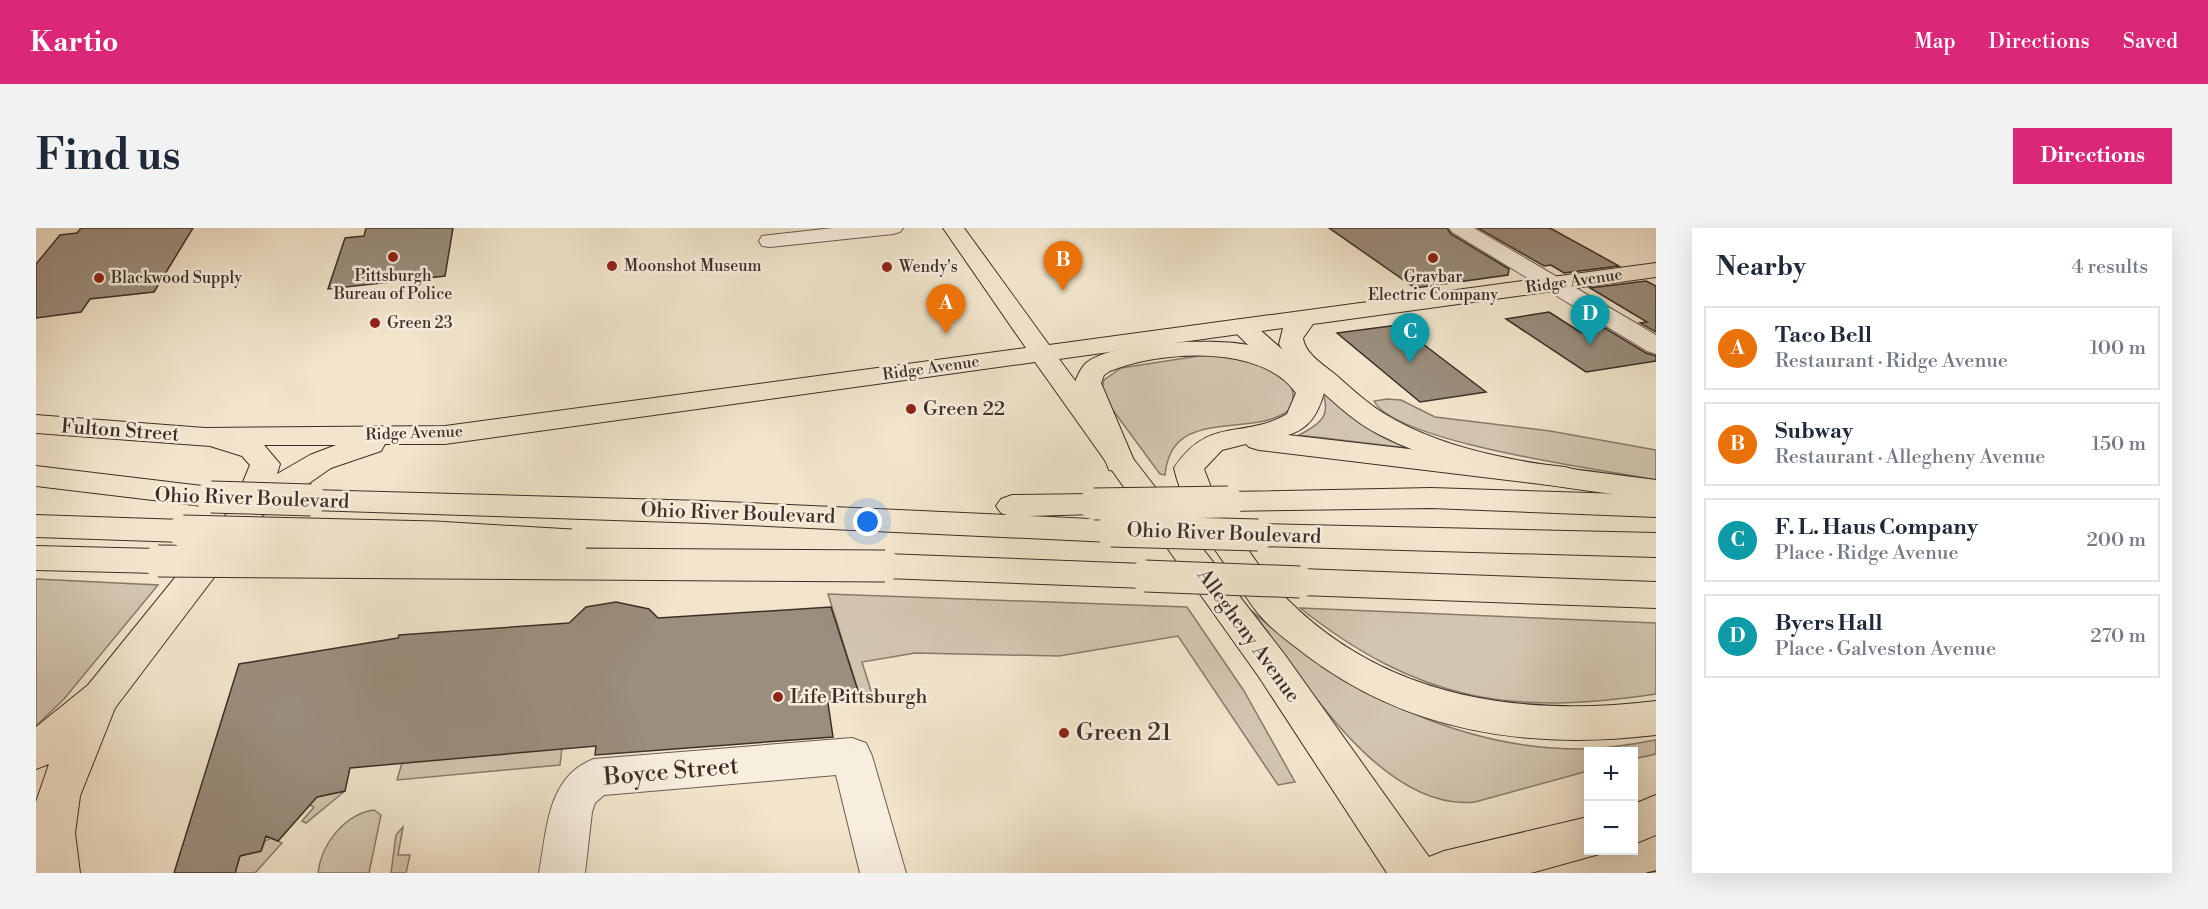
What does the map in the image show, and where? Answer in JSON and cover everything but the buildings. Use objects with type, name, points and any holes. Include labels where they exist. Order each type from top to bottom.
[{"type":"main road","name":"Allegheny Avenue","points":[[953,228],[1120,463],[1272,666],[1413,873]]},
{"type":"main road","name":"Ridge Avenue","points":[[205,436],[445,435],[1656,270]]},
{"type":"main road","points":[[1306,317],[1291,331],[1289,336],[1293,346],[1306,363],[1372,418],[1390,429],[1447,451],[1565,477]]},
{"type":"main road","points":[[1241,326],[1300,379],[1310,393],[1308,409],[1298,422],[1273,431],[1246,434],[1212,444],[1199,454],[1189,468],[1192,487],[1213,523],[1274,608],[1316,644],[1358,673],[1442,708],[1540,725],[1610,726],[1656,718]]},
{"type":"main road","points":[[1120,463],[1088,383],[1090,375],[1101,365],[1127,358],[1204,348],[1226,348],[1269,362],[1300,379]]},
{"type":"main road","name":"Fulton Street","points":[[36,424],[205,436]]},
{"type":"main road","points":[[246,511],[309,466],[338,453],[359,447],[445,435]]},
{"type":"main road","points":[[36,751],[102,696],[246,511],[260,483],[265,464],[252,450],[205,436]]},
{"type":"main road","points":[[1212,444],[1275,441],[1656,490]]},
{"type":"main road","points":[[36,476],[211,497]]},
{"type":"main road","name":"Ohio River Boulevard","points":[[36,492],[704,512],[1102,517],[1258,535],[1656,545]]},
{"type":"main road","points":[[1102,517],[1228,502],[1431,498],[1656,506]]},
{"type":"main road","points":[[36,526],[499,540],[885,566],[1656,595]]},
{"type":"main road","points":[[36,558],[625,566],[885,566]]},
{"type":"main road","points":[[57,873],[53,827],[63,782],[102,696]]},
{"type":"main road","points":[[1638,824],[1656,815]]},
{"type":"main road","points":[[1638,826],[1656,824]]},
{"type":"main road","points":[[1444,873],[1584,839]]},
{"type":"street","points":[[770,241],[893,228]]},
{"type":"street","points":[[1459,228],[1656,346]]},
{"type":"street","name":"Boyce Street","points":[[562,873],[571,812],[578,793],[594,777],[852,756],[883,873]]},
{"type":"shaded area","points":[[1205,355],[1243,360],[1272,370],[1284,378],[1291,387],[1292,405],[1285,413],[1269,420],[1196,432],[1181,440],[1170,454],[1165,475],[1160,474],[1104,398],[1102,388],[1104,380],[1121,368]]},
{"type":"shaded area","points":[[1320,385],[1424,450],[1299,435],[1315,426],[1324,416],[1324,395]]},
{"type":"shaded area","points":[[1401,400],[1435,417],[1550,431],[1656,450],[1656,480],[1550,462],[1459,442],[1420,430],[1390,416],[1374,401]]},
{"type":"shaded area","points":[[36,579],[158,585],[64,699],[36,726]]},
{"type":"shaded area","points":[[828,594],[1187,607],[1244,691],[1295,782],[1278,785],[1178,636],[1059,656],[915,653],[862,662],[872,694],[860,697]]},
{"type":"shaded area","points":[[1300,608],[1656,623],[1656,694],[1555,703],[1510,701],[1468,694],[1426,682],[1385,664],[1343,639]]},
{"type":"shaded area","points":[[1252,611],[1324,666],[1364,690],[1405,710],[1448,727],[1492,739],[1537,747],[1584,749],[1584,772],[1475,802],[1440,799],[1408,786],[1376,763],[1347,735]]},
{"type":"shaded area","points":[[1656,740],[1656,754],[1638,758],[1638,747],[1611,747]]},
{"type":"shaded area","points":[[562,748],[560,765],[397,780],[402,763]]},
{"type":"shaded area","points":[[345,791],[306,823],[302,821],[314,807],[305,803],[308,799]]},
{"type":"shaded area","points":[[374,810],[381,815],[369,873],[318,873],[324,851],[336,832],[353,817]]},
{"type":"shaded area","points":[[403,827],[398,855],[410,855],[406,873],[391,873],[396,835]]},
{"type":"shaded area","points":[[271,838],[282,843],[255,873],[235,873],[240,856],[261,851],[265,841]]},
{"type":"tram line","points":[[1647,873],[1656,871]]},
{"type":"place","name":"Pittsburgh Bureau of Police","points":[[393,257]]},
{"type":"place","name":"Graybar Electric Company","points":[[1433,258]]},
{"type":"place","name":"Moonshot Museum","points":[[612,266]]},
{"type":"place","name":"Wendy's","points":[[887,267]]},
{"type":"place","name":"Blackwood Supply","points":[[99,278]]},
{"type":"place","name":"Subway","points":[[1063,291]]},
{"type":"place","name":"Green 23","points":[[375,323]]},
{"type":"place","name":"Taco Bell","points":[[946,334]]},
{"type":"place","name":"Byers Hall","points":[[1590,345]]},
{"type":"place","name":"F. L. Haus Company","points":[[1410,363]]},
{"type":"place","name":"Green 22","points":[[911,409]]},
{"type":"place","name":"Life Pittsburgh","points":[[778,697]]},
{"type":"place","name":"Green 21","points":[[1064,733]]}]
